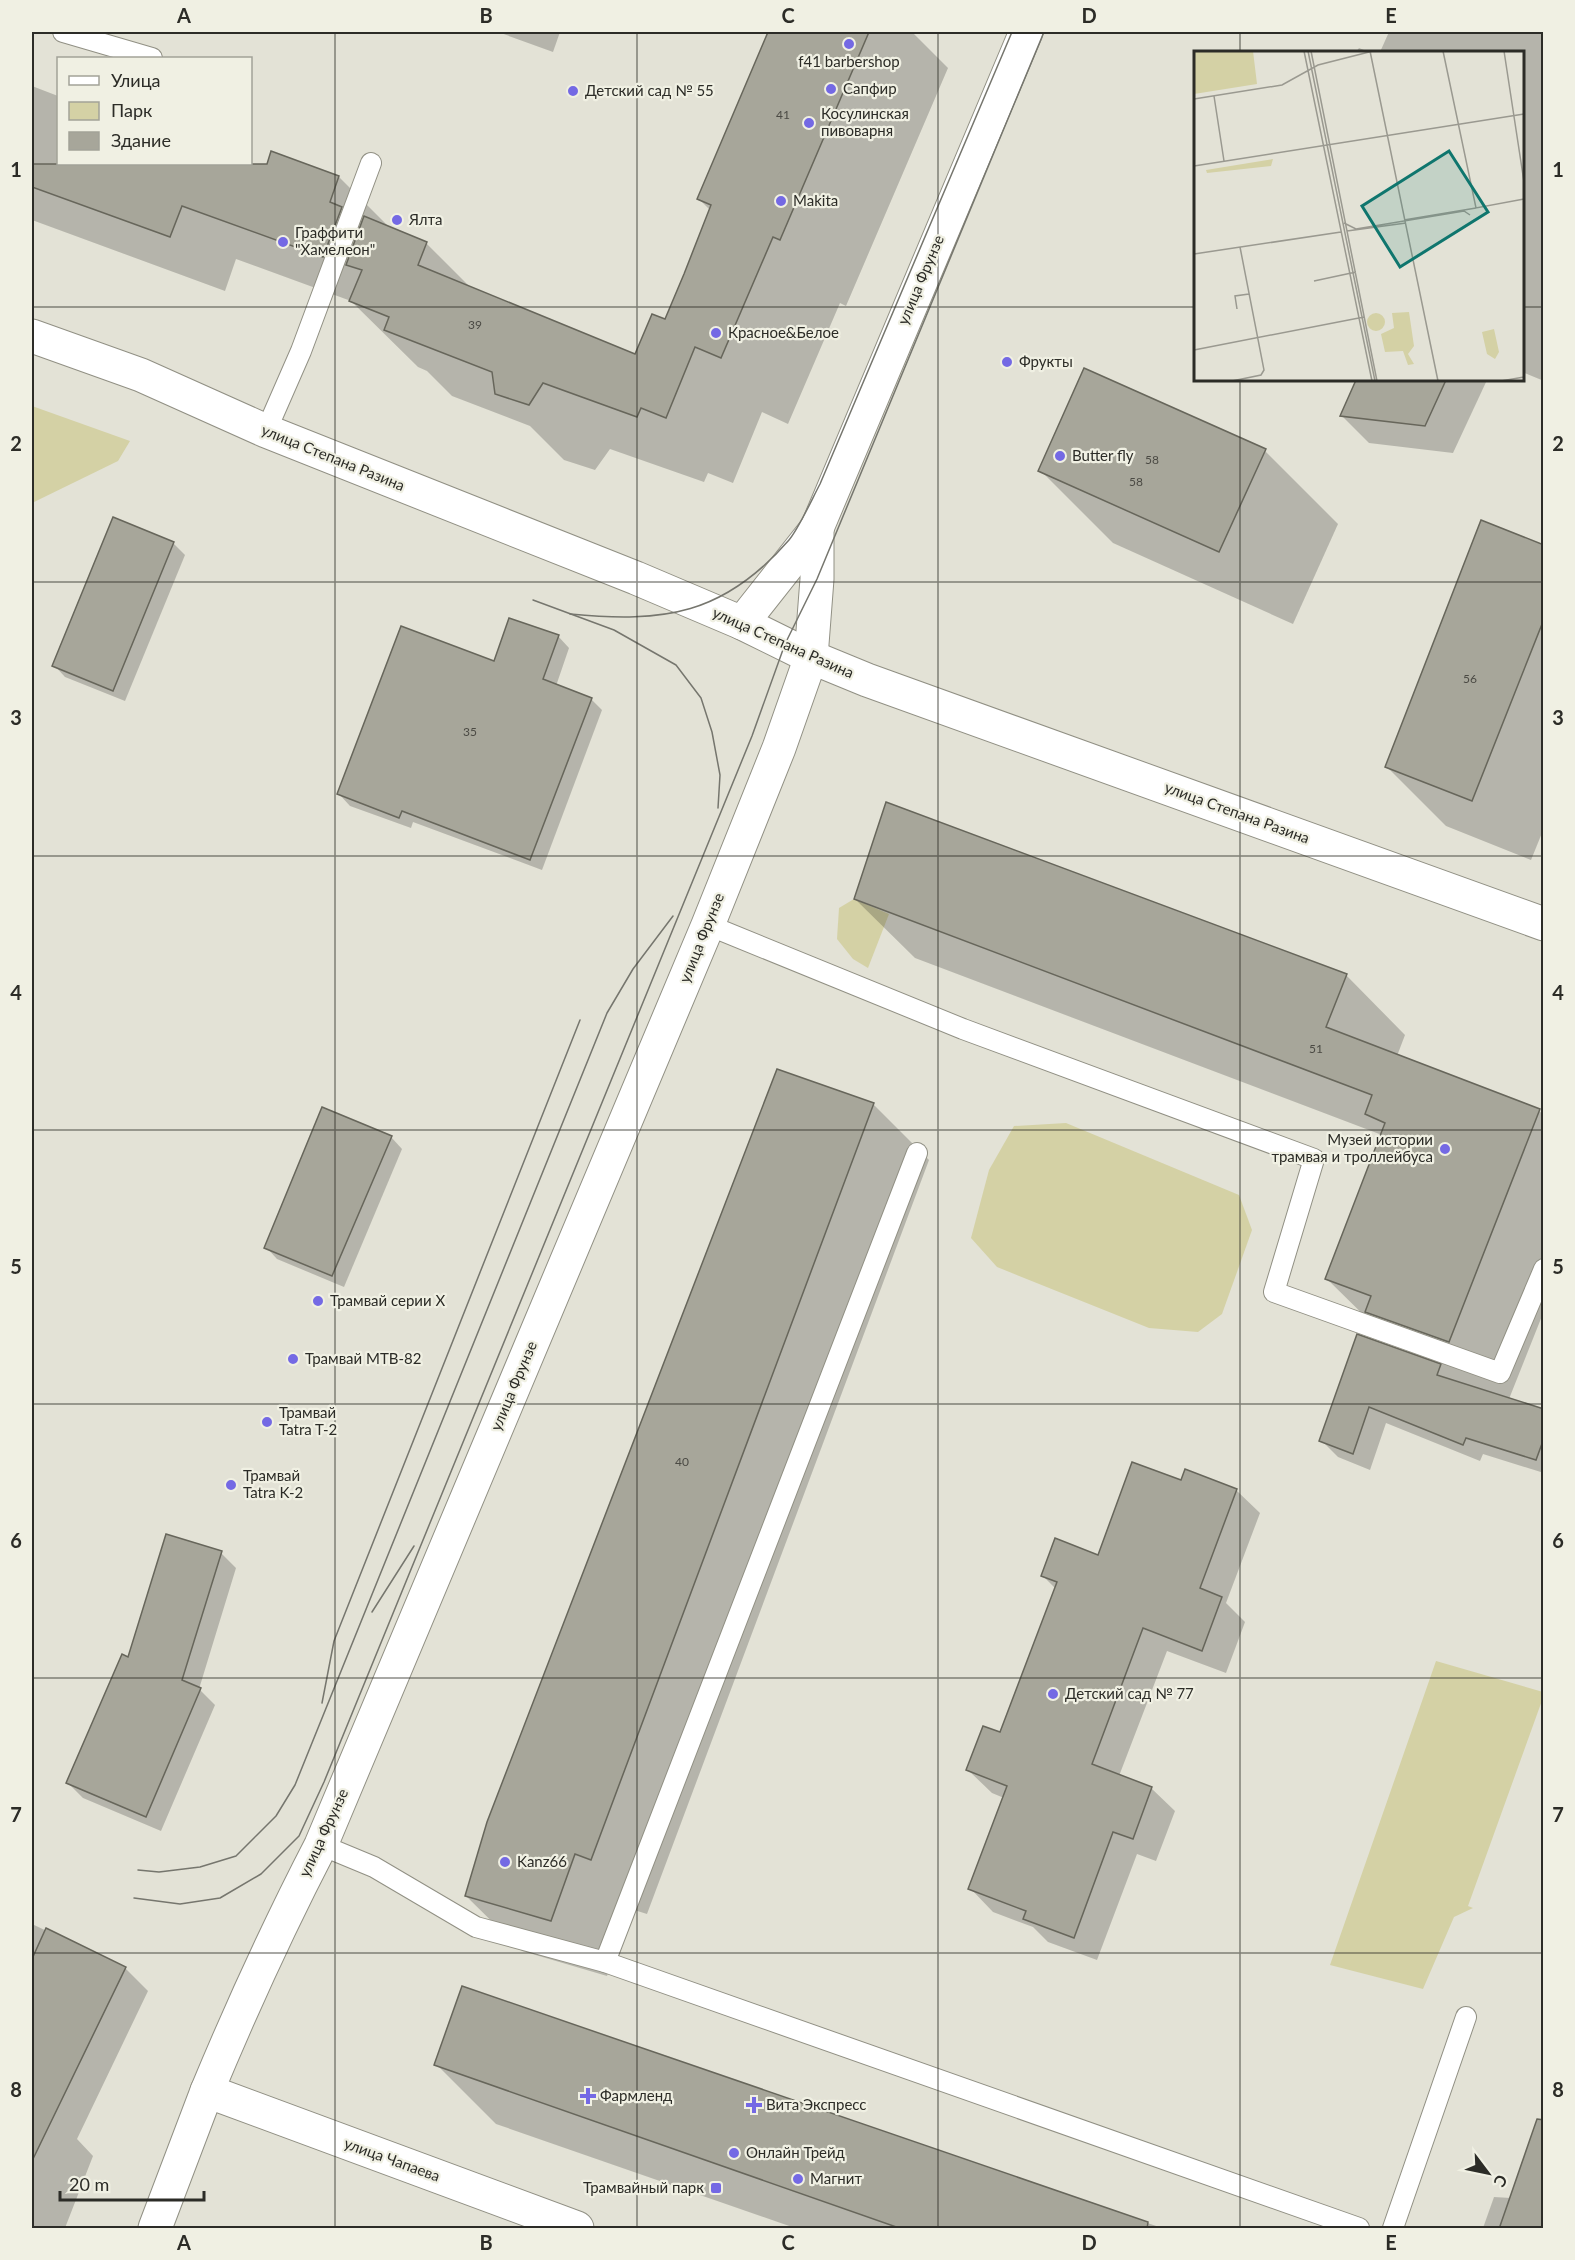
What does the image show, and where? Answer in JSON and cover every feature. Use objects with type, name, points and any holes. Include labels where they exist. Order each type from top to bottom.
[{"type":"street","name":"улица Фрунзе","points":[[742,623],[817,528],[1026,32]]},
{"type":"street","name":"улица Степана Разина","points":[[32,336],[141,375],[266,431],[636,578],[867,680],[1543,924]]},
{"type":"street","name":"улица Фрунзе","points":[[155,2229],[207,2091],[252,1985],[321,1845],[708,925],[779,748],[811,657],[817,579],[817,528]]},
{"type":"street","name":"улица Чапаева","points":[[207,2091],[577,2229]]},
{"type":"lane","points":[[63,32],[149,57]]},
{"type":"lane","points":[[266,431],[301,351],[371,163]]},
{"type":"lane","points":[[708,925],[963,1029],[1314,1159],[1274,1292],[1500,1373],[1544,1269]]},
{"type":"lane","points":[[605,1962],[917,1153]]},
{"type":"lane","points":[[321,1845],[374,1867],[476,1927],[605,1962],[1359,2229]]},
{"type":"lane","points":[[1393,2229],[1466,2017]]},
{"type":"green space","points":[[32,406],[130,441],[118,461],[32,503]]},
{"type":"green space","points":[[854,899],[889,914],[868,968],[853,959],[837,939],[839,908]]},
{"type":"green space","points":[[1066,1123],[1239,1195],[1252,1230],[1222,1314],[1198,1332],[1149,1328],[997,1267],[971,1238],[989,1170],[1014,1126]]},
{"type":"green space","points":[[1436,1661],[1543,1692],[1544,1695],[1468,1906],[1473,1908],[1454,1917],[1423,1989],[1330,1965]]},
{"type":"building","points":[[768,32],[869,32],[780,240],[773,237],[721,358],[695,347],[666,418],[641,408],[637,417],[543,383],[529,405],[495,394],[492,372],[384,330],[389,317],[349,301],[362,270],[346,265],[364,216],[427,242],[418,265],[635,354],[652,314],[665,319],[684,274],[711,205],[697,199]]},
{"type":"building","points":[[271,151],[339,176],[330,202],[342,207],[323,257],[182,206],[170,237],[32,187],[32,164],[267,164]]},
{"type":"building","points":[[1084,368],[1266,449],[1219,552],[1038,471]]},
{"type":"building","points":[[1356,381],[1446,381],[1425,426],[1340,416]]},
{"type":"building","points":[[113,517],[174,542],[113,691],[52,666]]},
{"type":"building","points":[[1481,520],[1544,545],[1544,619],[1472,801],[1385,767]]},
{"type":"building","points":[[509,618],[559,635],[543,679],[592,698],[530,860],[402,811],[399,818],[337,794],[401,626],[494,661]]},
{"type":"building","points":[[886,802],[1347,974],[1326,1027],[1540,1109],[1449,1342],[1365,1312],[1371,1296],[1325,1279],[1385,1123],[1365,1114],[1372,1095],[854,899]]},
{"type":"building","points":[[777,1069],[874,1103],[591,1860],[575,1854],[551,1921],[465,1896],[487,1822]]},
{"type":"building","points":[[322,1107],[392,1136],[332,1276],[264,1248]]},
{"type":"building","points":[[1357,1334],[1441,1364],[1437,1375],[1544,1409],[1544,1438],[1536,1460],[1466,1438],[1463,1445],[1369,1407],[1353,1454],[1319,1441]]},
{"type":"building","points":[[1132,1462],[1181,1480],[1185,1469],[1237,1489],[1200,1588],[1222,1597],[1202,1651],[1143,1628],[1092,1764],[1152,1787],[1133,1839],[1113,1832],[1074,1938],[1023,1919],[1026,1911],[968,1889],[1007,1786],[966,1770],[983,1726],[1000,1732],[1057,1582],[1041,1576],[1055,1538],[1098,1555]]},
{"type":"building","points":[[166,1534],[222,1551],[182,1680],[201,1688],[146,1817],[66,1783],[122,1654],[128,1657]]},
{"type":"building","points":[[46,1928],[126,1967],[32,2161],[32,1959]]},
{"type":"building","points":[[462,1986],[1148,2222],[1147,2229],[902,2229],[434,2065]]},
{"type":"building","points":[[1537,2119],[1544,2120],[1544,2229],[1499,2229]]},
{"type":"tram line","points":[[570,614],[635,617],[663,614],[716,599],[741,584],[765,565],[793,535],[820,484],[1012,32]]},
{"type":"tram line","points":[[134,1898],[180,1904],[220,1898],[261,1874],[299,1836],[324,1782],[752,736],[785,644],[817,579],[1044,32]]},
{"type":"tram line","points":[[533,600],[614,630],[676,665],[701,698],[712,732],[720,775],[718,808]]},
{"type":"tram line","points":[[138,1870],[159,1872],[200,1867],[236,1856],[276,1816],[295,1785],[607,1013],[633,969],[673,916]]},
{"type":"tram line","points":[[322,1703],[334,1641],[580,1020]]},
{"type":"tram line","points":[[372,1612],[414,1546]]},
{"type":"place","name":"f41 barbershop","points":[[849,44]]},
{"type":"place","name":"Сапфир","points":[[831,89]]},
{"type":"place","name":"Детский сад № 55","points":[[573,91]]},
{"type":"place","name":"Косулинская пивоварня","points":[[809,123]]},
{"type":"place","name":"Makita","points":[[781,201]]},
{"type":"place","name":"Ялта","points":[[397,220]]},
{"type":"place","name":"Граффити \"Хамелеон\"","points":[[283,242]]},
{"type":"place","name":"Красное&Белое","points":[[716,333]]},
{"type":"place","name":"Фрукты","points":[[1007,362]]},
{"type":"place","name":"Butter fly","points":[[1060,456]]},
{"type":"place","name":"Музей истории трамвая и троллейбуса","points":[[1445,1149]]},
{"type":"place","name":"Трамвай серии X","points":[[318,1301]]},
{"type":"place","name":"Трамвай МТВ-82","points":[[293,1359]]},
{"type":"place","name":"Трамвай Tatra T-2","points":[[267,1422]]},
{"type":"place","name":"Трамвай Tatra K-2","points":[[231,1485]]},
{"type":"place","name":"Детский сад № 77","points":[[1053,1694]]},
{"type":"place","name":"Kanz66","points":[[505,1862]]},
{"type":"place","name":"Фармленд","points":[[588,2096]]},
{"type":"place","name":"Вита Экспресс","points":[[754,2105]]},
{"type":"place","name":"Онлайн Трейд","points":[[734,2153]]},
{"type":"place","name":"Магнит","points":[[798,2179]]},
{"type":"place","name":"Трамвайный парк","points":[[716,2188]]}]
